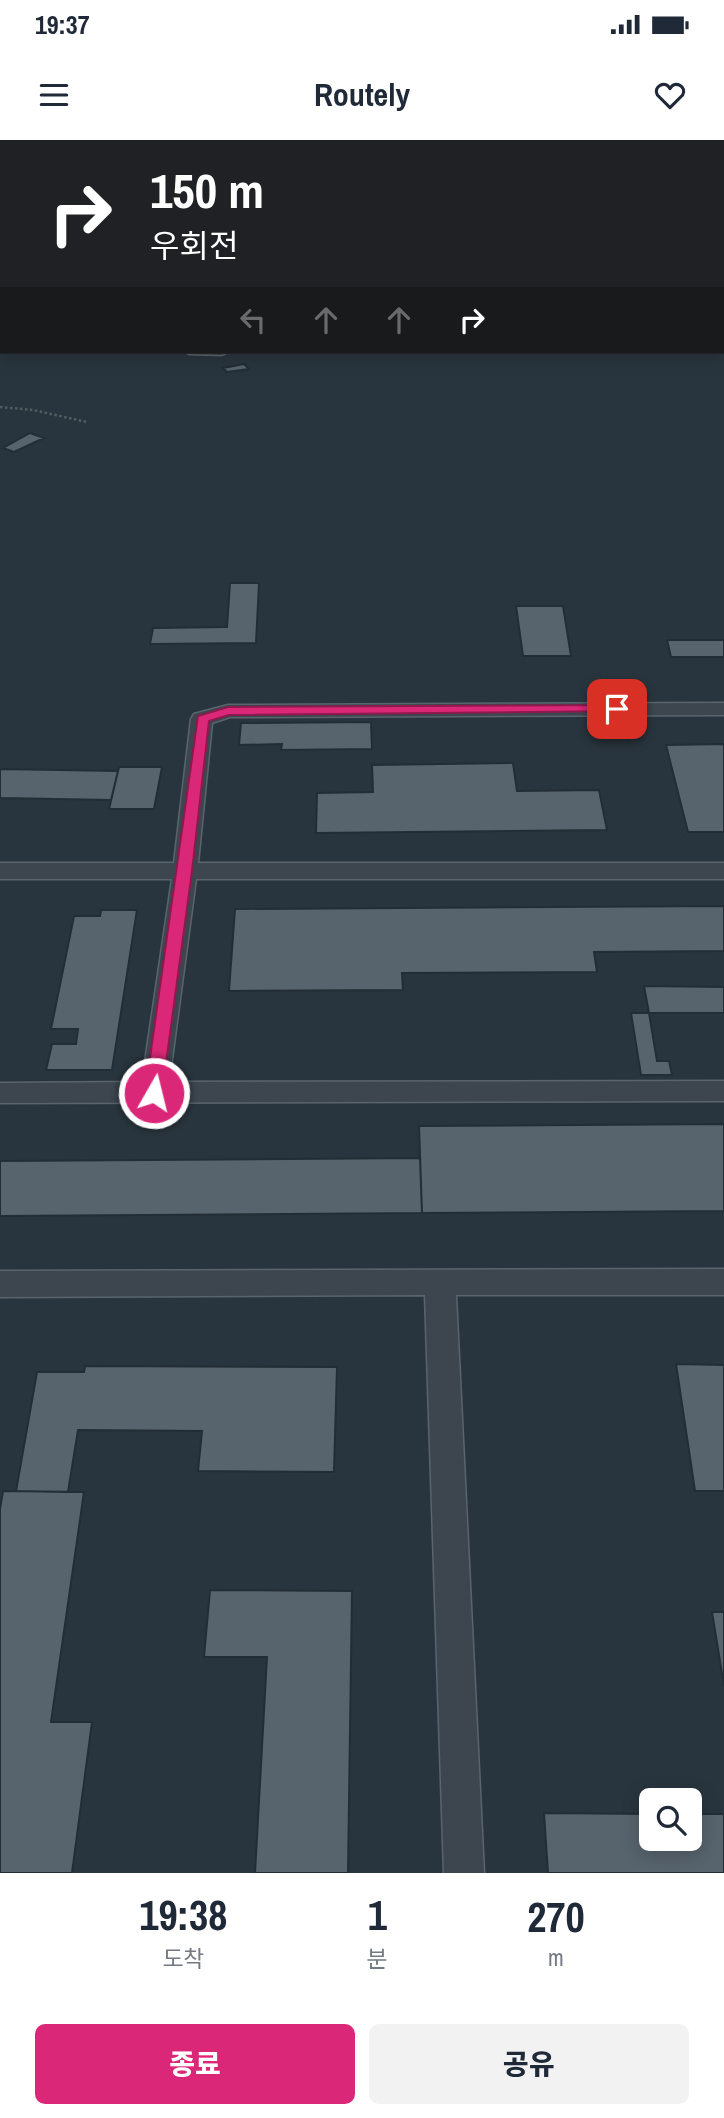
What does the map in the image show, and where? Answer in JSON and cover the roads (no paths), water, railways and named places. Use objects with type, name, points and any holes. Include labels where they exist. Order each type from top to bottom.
[{"type":"street","points":[[154,1093],[185,871],[202,719],[228,711],[724,709]]},
{"type":"street","points":[[0,872],[724,871]]},
{"type":"street","points":[[0,1093],[724,1091]]},
{"type":"street","points":[[0,1283],[724,1282]]},
{"type":"street","points":[[440,1283],[464,1873]]}]
